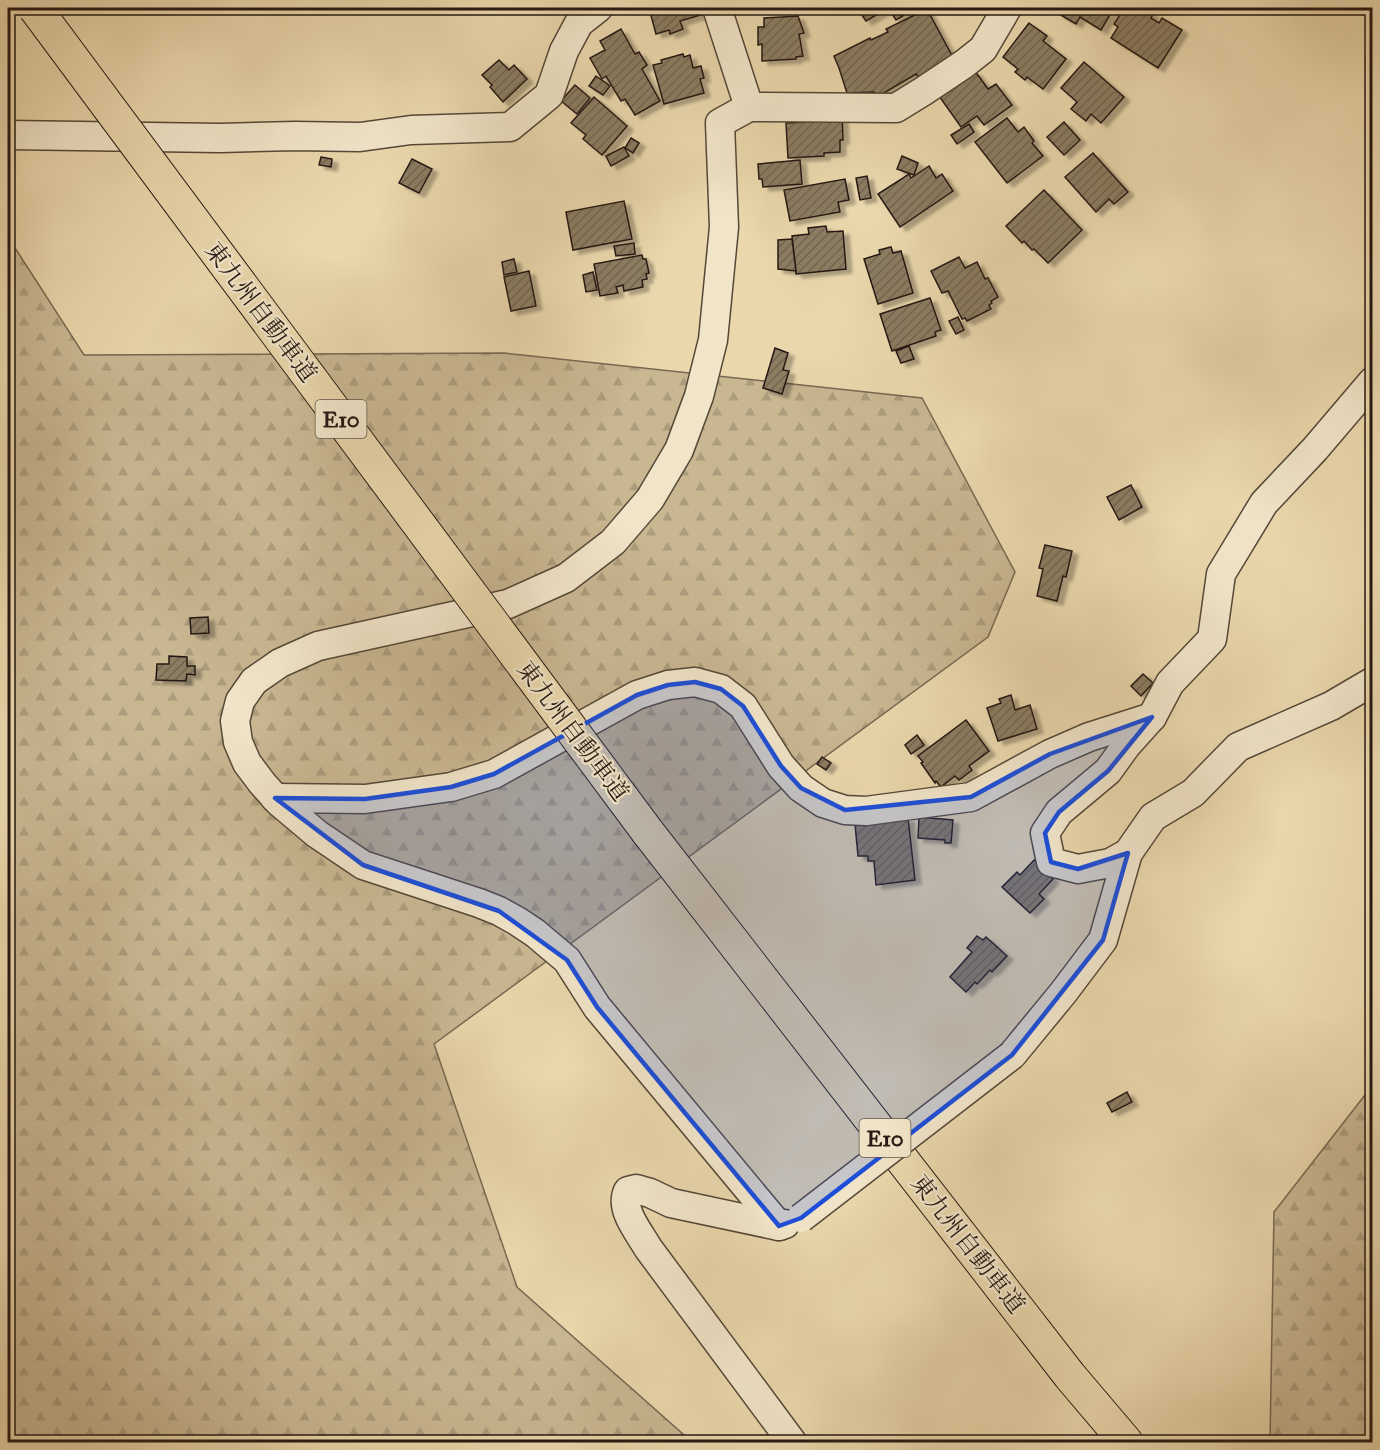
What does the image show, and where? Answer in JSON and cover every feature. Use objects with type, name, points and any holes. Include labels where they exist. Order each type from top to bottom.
[{"type":"highway","name":"東九州自動車道","points":[[35,8],[647,831],[1070,1376],[1126,1443]]},
{"type":"street","points":[[717,8],[749,107]]},
{"type":"street","points":[[790,1222],[597,1007],[567,960],[535,933],[499,911],[363,865],[317,834],[275,798],[247,763],[238,742],[235,721],[240,701],[254,681],[280,663],[318,646],[508,604],[566,578],[613,542],[650,499],[678,450],[699,396],[713,340],[723,227],[720,123],[749,107],[896,108],[983,49],[1007,8]]},
{"type":"street","points":[[8,135],[360,137],[411,130],[510,127],[549,95],[564,51],[582,13]]},
{"type":"street","points":[[1128,853],[1110,863],[1078,869],[1051,861],[1045,833],[1059,812],[1108,771],[1126,746],[1152,717],[1170,683],[1212,639],[1221,574],[1264,503],[1315,449],[1372,382]]},
{"type":"street","points":[[275,798],[364,800],[451,787],[494,774],[637,695],[668,685],[695,682],[721,689],[743,706],[781,766],[801,788],[823,803],[845,810],[867,812],[971,797],[1050,754],[1089,737],[1152,717]]},
{"type":"street","points":[[792,1443],[648,1248],[626,1206],[625,1197],[628,1191],[636,1189],[671,1203],[790,1222],[1012,1055],[1103,940],[1128,853],[1153,817],[1193,793],[1238,747],[1331,706],[1372,682]]},
{"type":"highlighted area","points":[[695,682],[721,689],[743,706],[781,766],[801,788],[845,810],[971,797],[1050,754],[1152,717],[1108,771],[1059,812],[1045,833],[1051,862],[1078,869],[1128,853],[1103,940],[1012,1055],[801,1218],[779,1226],[597,1007],[567,960],[499,911],[363,865],[275,798],[365,799],[451,787],[494,774],[637,695],[668,685]]},
{"type":"green space","points":[[8,237],[84,355],[504,353],[922,398],[1015,572],[988,637],[434,1044],[517,1287],[692,1442],[8,1442]]},
{"type":"green space","points":[[1372,1086],[1372,1442],[1270,1442],[1274,1212]]},
{"type":"building","points":[[649,8],[703,8],[704,14],[680,21],[683,29],[670,34],[669,30],[656,34]]},
{"type":"building","points":[[857,8],[888,8],[866,21]]},
{"type":"building","points":[[888,8],[916,8],[896,20]]},
{"type":"building","points":[[1063,8],[1114,8],[1101,30],[1080,17],[1076,24],[1059,14]]},
{"type":"building","points":[[1121,8],[1143,8],[1153,14],[1151,18],[1159,23],[1162,18],[1182,30],[1158,68],[1111,38],[1118,27],[1114,24],[1123,10]]},
{"type":"building","points":[[927,9],[956,63],[923,83],[916,74],[877,97],[874,92],[847,93],[834,56],[870,38],[871,40],[888,32],[886,29]]},
{"type":"building","points":[[798,16],[804,33],[799,34],[803,56],[796,57],[796,59],[762,61],[762,44],[758,45],[758,27],[764,27],[764,18]]},
{"type":"building","points":[[1029,23],[1047,36],[1043,41],[1066,59],[1043,89],[1027,77],[1025,80],[1015,72],[1018,69],[1003,57]]},
{"type":"building","points":[[621,29],[635,54],[639,52],[647,65],[642,69],[660,101],[635,115],[625,99],[621,101],[606,76],[602,79],[590,58],[605,50],[600,41]]},
{"type":"building","points":[[683,54],[684,57],[690,55],[693,68],[701,66],[704,78],[700,79],[704,93],[664,104],[653,65],[662,63],[661,60]]},
{"type":"building","points":[[499,60],[509,70],[514,65],[527,79],[503,102],[482,75]]},
{"type":"building","points":[[1084,62],[1124,97],[1101,123],[1091,114],[1086,121],[1071,109],[1077,102],[1061,88]]},
{"type":"building","points":[[975,71],[988,89],[996,84],[1012,105],[984,125],[977,116],[961,127],[939,96]]},
{"type":"building","points":[[596,76],[610,86],[603,95],[589,86]]},
{"type":"building","points":[[575,85],[590,98],[577,114],[561,101]]},
{"type":"building","points":[[594,97],[627,126],[602,155],[583,139],[586,135],[571,123]]},
{"type":"building","points":[[842,114],[843,140],[840,140],[840,152],[824,153],[824,156],[788,158],[786,123],[809,122],[809,118]]},
{"type":"building","points":[[1007,118],[1018,132],[1024,127],[1034,141],[1032,143],[1043,156],[1007,183],[975,142]]},
{"type":"building","points":[[1064,122],[1080,140],[1064,155],[1047,137]]},
{"type":"building","points":[[969,124],[974,132],[957,144],[951,135]]},
{"type":"building","points":[[631,138],[639,143],[633,153],[625,148]]},
{"type":"building","points":[[624,147],[629,156],[611,166],[606,156]]},
{"type":"building","points":[[1093,153],[1128,192],[1114,204],[1109,199],[1096,212],[1065,177]]},
{"type":"building","points":[[902,156],[918,163],[914,175],[897,169]]},
{"type":"building","points":[[321,157],[332,159],[331,167],[319,165]]},
{"type":"building","points":[[412,159],[432,169],[419,193],[399,183]]},
{"type":"building","points":[[800,160],[802,184],[763,187],[762,179],[759,179],[758,164]]},
{"type":"building","points":[[929,166],[936,178],[942,174],[953,191],[900,227],[878,194],[909,174],[911,178]]},
{"type":"building","points":[[867,176],[871,198],[860,200],[856,178]]},
{"type":"building","points":[[845,179],[849,200],[838,202],[840,212],[790,221],[784,190]]},
{"type":"building","points":[[1044,190],[1082,230],[1048,263],[1024,241],[1022,243],[1006,226]]},
{"type":"building","points":[[624,201],[632,239],[573,250],[566,212]]},
{"type":"building","points":[[826,226],[827,232],[843,231],[846,269],[796,274],[792,236],[809,234],[808,228]]},
{"type":"building","points":[[792,239],[796,271],[778,269],[778,240]]},
{"type":"building","points":[[634,243],[635,254],[616,256],[614,246]]},
{"type":"building","points":[[891,247],[893,253],[901,251],[913,293],[878,304],[864,259],[880,254],[879,250]]},
{"type":"building","points":[[642,255],[643,259],[646,259],[649,273],[646,274],[647,279],[642,280],[643,287],[624,291],[623,285],[616,287],[618,293],[600,296],[594,264]]},
{"type":"building","points":[[959,257],[965,268],[977,262],[985,279],[988,278],[998,297],[991,301],[989,305],[991,309],[967,321],[965,318],[962,319],[948,291],[942,293],[931,271]]},
{"type":"building","points":[[514,259],[517,272],[504,275],[502,262]]},
{"type":"building","points":[[529,271],[536,306],[511,311],[504,277]]},
{"type":"building","points":[[593,272],[597,290],[586,292],[583,275]]},
{"type":"building","points":[[930,298],[941,330],[935,332],[936,336],[892,351],[880,314]]},
{"type":"building","points":[[958,317],[964,330],[956,334],[949,321]]},
{"type":"building","points":[[909,346],[914,359],[901,363],[896,351]]},
{"type":"building","points":[[775,348],[788,353],[783,370],[789,371],[782,394],[763,388]]},
{"type":"building","points":[[1131,485],[1142,507],[1119,520],[1107,497]]},
{"type":"building","points":[[1045,545],[1072,551],[1057,601],[1037,596],[1043,569],[1039,568]]},
{"type":"building","points":[[208,617],[209,633],[191,634],[190,618]]},
{"type":"building","points":[[169,656],[187,657],[187,666],[195,666],[195,675],[187,674],[186,681],[156,680],[157,664],[169,664]]},
{"type":"building","points":[[1143,674],[1153,683],[1141,696],[1131,686]]},
{"type":"building","points":[[1011,695],[1015,710],[1030,705],[1037,729],[998,741],[987,708],[1001,703],[999,699]]},
{"type":"building","points":[[966,720],[989,751],[969,766],[972,770],[959,780],[955,776],[941,787],[936,781],[935,783],[918,756]]},
{"type":"building","points":[[917,735],[924,745],[911,754],[905,745]]},
{"type":"building","points":[[822,757],[831,763],[826,770],[817,764]]},
{"type":"building","points":[[919,817],[953,820],[951,843],[945,843],[945,840],[918,838]]},
{"type":"building","points":[[908,818],[915,880],[876,885],[874,861],[868,861],[868,856],[858,856],[855,824]]},
{"type":"building","points":[[1034,860],[1053,879],[1039,894],[1044,899],[1030,913],[1002,887],[1017,872],[1020,875]]},
{"type":"building","points":[[977,936],[983,940],[986,937],[1007,956],[992,972],[990,970],[966,992],[950,977],[972,952],[967,948]]},
{"type":"building","points":[[1127,1092],[1132,1102],[1112,1112],[1107,1103]]}]
